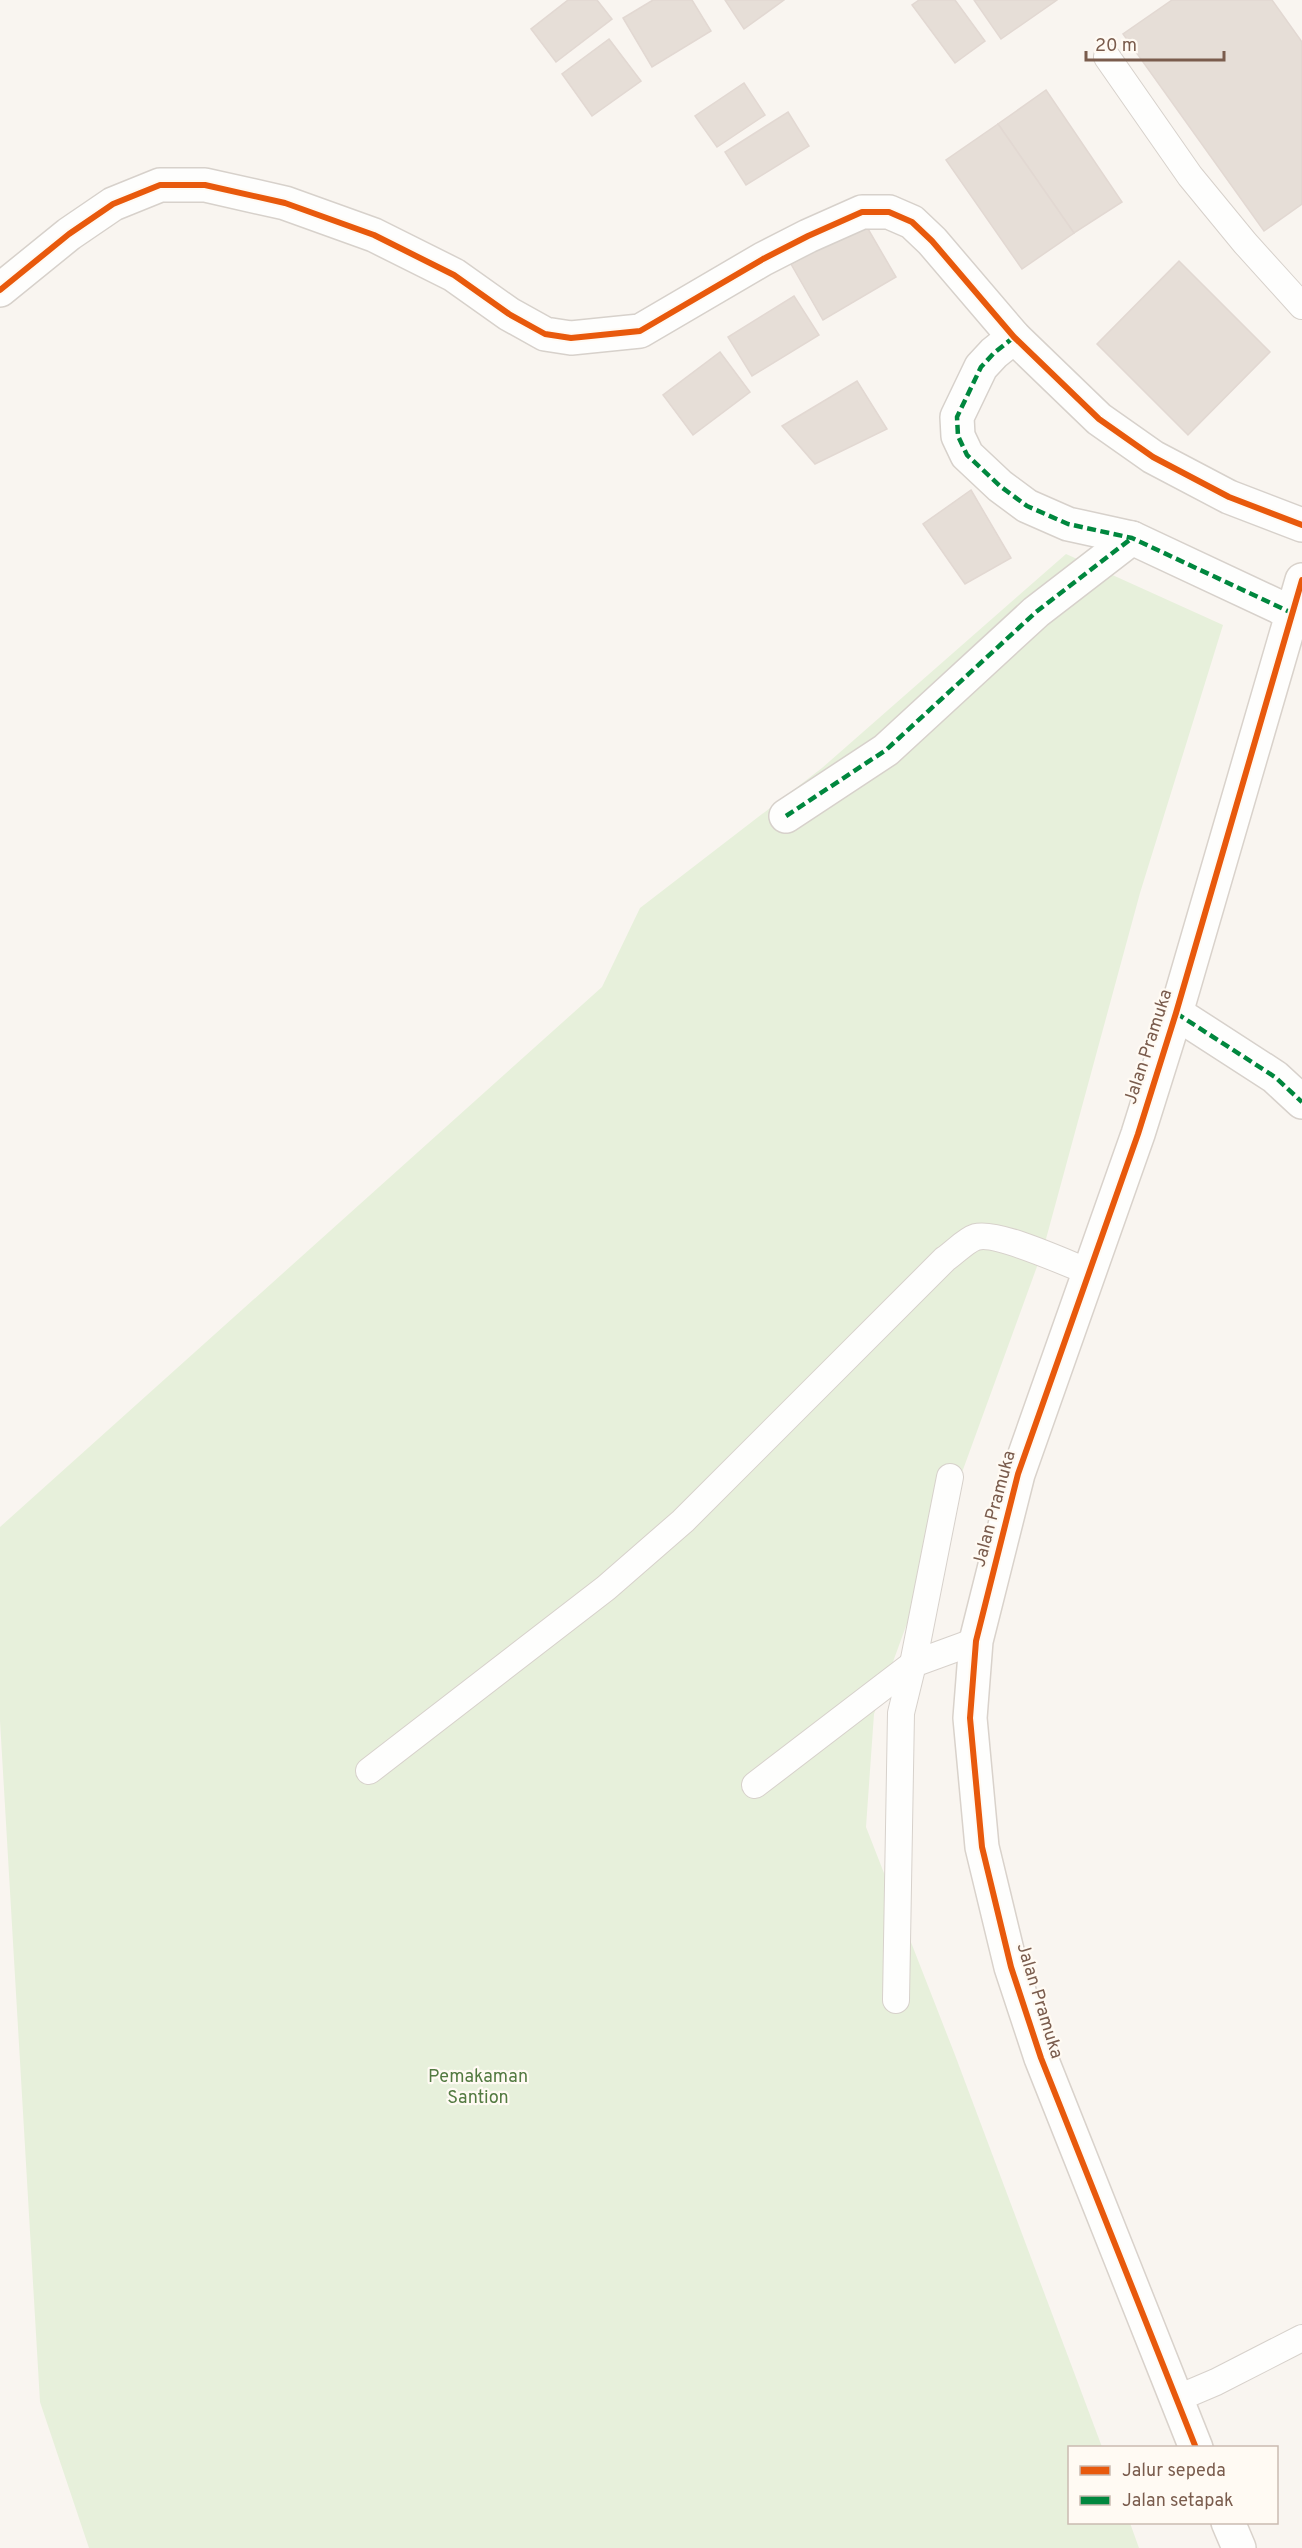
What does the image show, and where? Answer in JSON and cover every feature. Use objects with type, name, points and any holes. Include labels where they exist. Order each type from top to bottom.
[{"type":"street","points":[[0,290],[69,234],[113,204],[160,185],[205,184],[285,203],[374,235],[454,275],[509,314],[545,334],[571,338],[640,331],[763,259],[808,236],[862,212],[889,212],[912,222],[932,241],[1014,337],[1099,419],[1152,457],[1229,497],[1302,525]]},
{"type":"street","points":[[1014,337],[981,367],[957,417],[958,436],[967,455],[1000,486],[1027,506],[1068,524],[1132,538],[1292,613]]},
{"type":"street","points":[[786,816],[886,750],[1036,612],[1132,538]]},
{"type":"street","name":"Jalan Pramuka","points":[[1195,2446],[1041,2058],[1011,1967],[982,1847],[970,1718],[976,1641],[1018,1474],[1138,1134],[1176,1013],[1302,580]]},
{"type":"street","points":[[1176,1013],[1275,1077],[1302,1102]]},
{"type":"street","points":[[1228,2524],[1239,2548]]},
{"type":"lane","points":[[1107,57],[1190,176],[1245,243],[1302,306]]},
{"type":"lane","points":[[369,1771],[606,1588],[683,1521],[945,1259],[975,1237],[993,1237],[1007,1241],[1089,1272]]},
{"type":"lane","points":[[896,2000],[902,1713],[950,1477]]},
{"type":"lane","points":[[755,1785],[913,1664],[976,1641]]},
{"type":"lane","points":[[1176,2399],[1216,2382],[1302,2338]]},
{"type":"green space","name":"Pemakaman Santion","points":[[1066,554],[1223,625],[1140,893],[1043,1250],[874,1714],[866,1827],[955,2055],[1102,2446],[1068,2446],[1068,2524],[1130,2524],[1139,2548],[89,2548],[40,2402],[0,1721],[0,1527],[602,987],[640,908],[822,768]]},
{"type":"building","points":[[568,0],[597,0],[612,19],[556,62],[531,29]]},
{"type":"building","points":[[653,0],[692,0],[711,31],[652,67],[623,18]]},
{"type":"building","points":[[725,0],[784,0],[744,29]]},
{"type":"building","points":[[919,0],[955,0],[985,41],[955,63],[912,5]]},
{"type":"building","points":[[974,0],[1057,0],[1001,39]]},
{"type":"building","points":[[1172,0],[1272,0],[1302,42],[1302,204],[1264,231],[1123,34]]},
{"type":"building","points":[[609,39],[641,81],[592,116],[562,74]]},
{"type":"building","points":[[744,83],[765,115],[717,147],[695,116]]},
{"type":"building","points":[[1046,90],[1122,202],[1074,233],[998,124]]},
{"type":"building","points":[[788,112],[809,146],[746,185],[725,152]]},
{"type":"building","points":[[998,124],[1074,233],[1022,269],[946,160]]},
{"type":"building","points":[[864,222],[896,277],[823,320],[791,264]]},
{"type":"building","points":[[1179,261],[1270,352],[1188,435],[1097,344]]},
{"type":"building","points":[[794,296],[819,335],[752,376],[728,337]]},
{"type":"building","points":[[720,352],[750,392],[693,435],[663,395]]},
{"type":"building","points":[[857,381],[887,429],[815,464],[782,426]]},
{"type":"building","points":[[971,490],[1011,558],[965,584],[923,524]]},
{"type":"marked path","points":[[1014,337],[981,367],[957,417],[958,436],[967,455],[1000,486],[1027,506],[1068,524],[1132,538],[1292,613]]},
{"type":"marked path","points":[[786,816],[886,750],[1036,612],[1132,538]]},
{"type":"marked path","points":[[1176,1013],[1275,1077],[1302,1102]]},
{"type":"cycle path","points":[[0,290],[69,234],[113,204],[160,185],[205,185],[285,203],[374,235],[454,275],[509,314],[545,334],[571,338],[640,331],[763,259],[808,236],[862,212],[889,212],[912,222],[932,241],[1014,337],[1099,419],[1153,457],[1229,497],[1302,525]]},
{"type":"cycle path","points":[[1195,2446],[1041,2058],[1011,1967],[982,1847],[970,1718],[976,1641],[1018,1474],[1138,1134],[1176,1013],[1302,580]]}]
